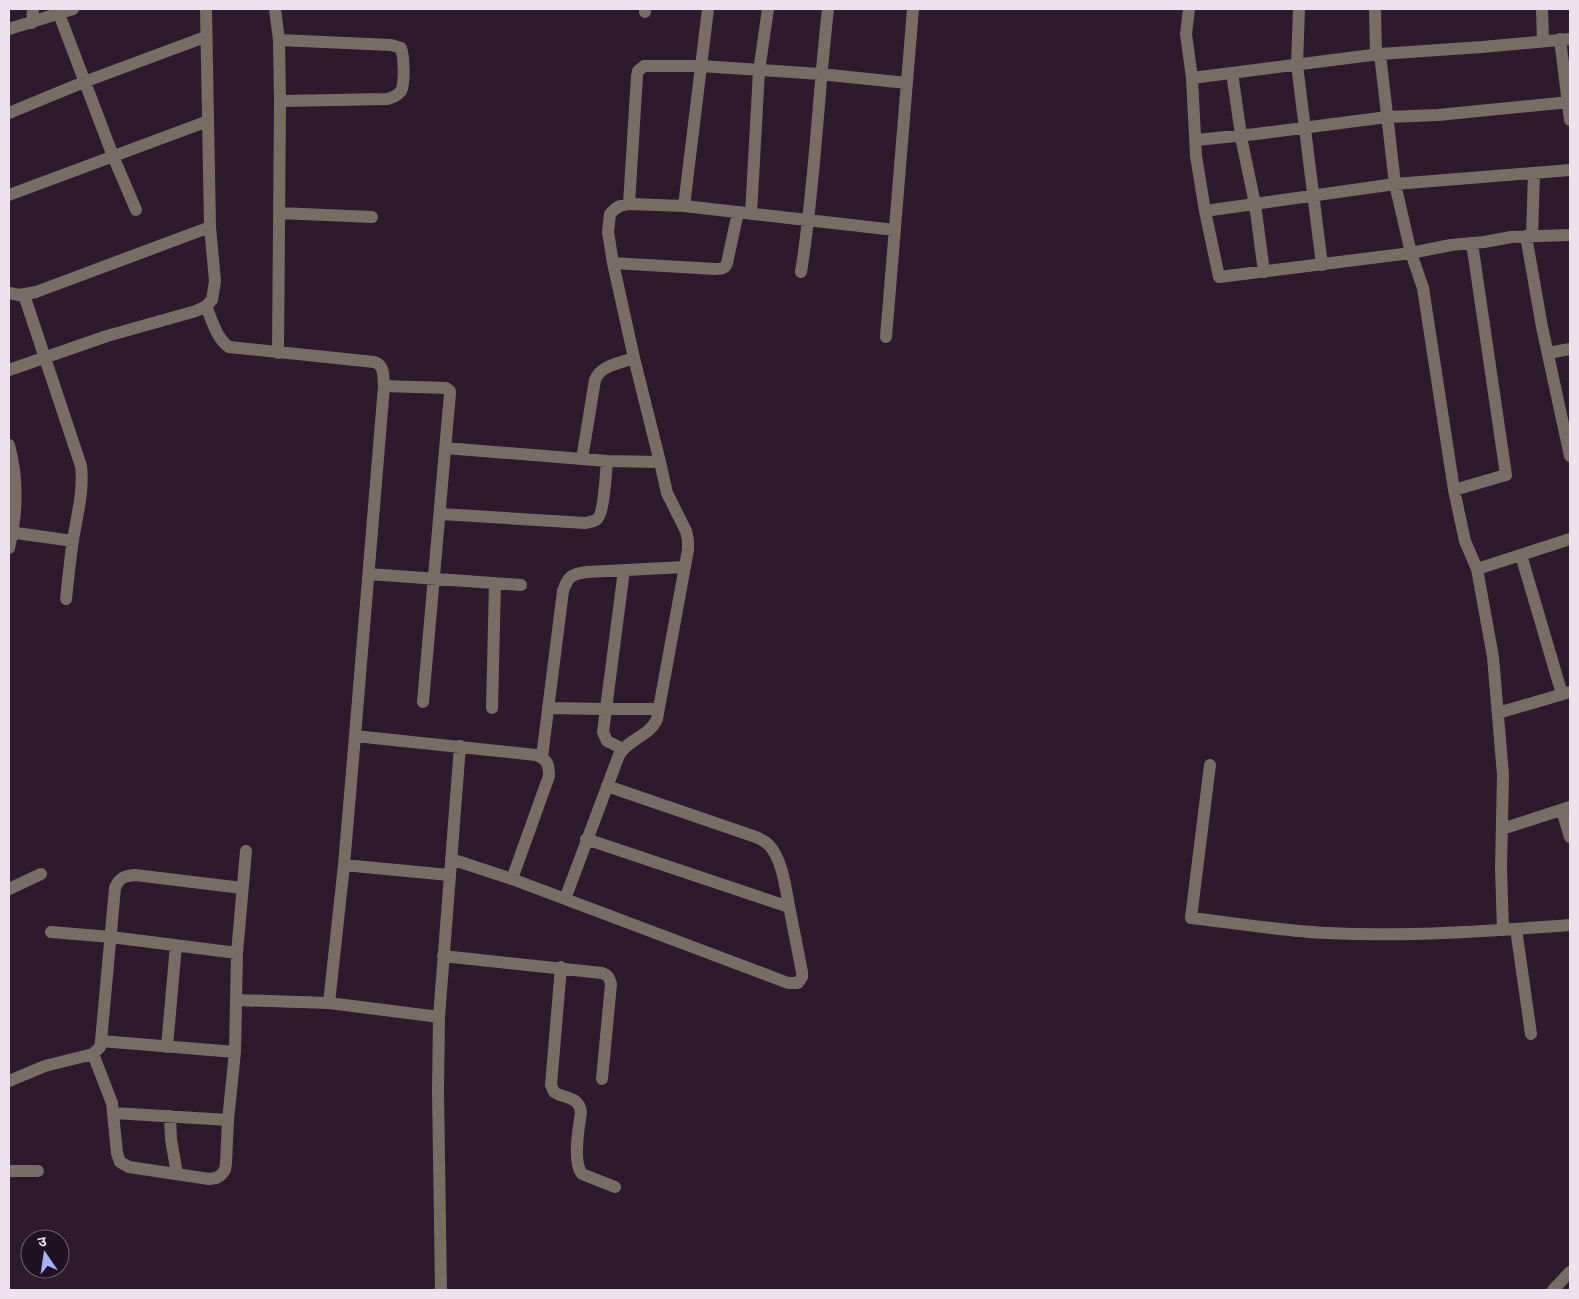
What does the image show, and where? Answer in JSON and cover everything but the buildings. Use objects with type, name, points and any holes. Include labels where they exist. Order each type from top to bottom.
[{"type":"street","points":[[32,23],[34,9]]},
{"type":"street","points":[[9,30],[73,9]]},
{"type":"street","points":[[9,370],[107,336],[196,311],[206,306],[212,300],[215,281],[210,227],[205,37],[206,9]]},
{"type":"street","points":[[275,9],[279,40],[280,101],[278,353]]},
{"type":"street","points":[[684,206],[708,9]]},
{"type":"street","points":[[751,214],[759,71],[768,9]]},
{"type":"street","points":[[801,272],[809,220],[820,74],[828,9]]},
{"type":"street","points":[[886,337],[913,9]]},
{"type":"street","points":[[1189,9],[1186,34],[1192,78],[1196,156],[1205,211],[1220,278],[1411,253],[1451,245],[1511,237],[1570,235]]},
{"type":"street","points":[[1299,9],[1297,65],[1322,265]]},
{"type":"street","points":[[1375,9],[1378,55],[1395,184],[1411,253],[1423,288],[1454,490],[1465,541],[1477,569],[1493,657],[1503,775],[1501,868],[1509,929],[1531,1034]]},
{"type":"street","points":[[1542,9],[1543,41]]},
{"type":"street","points":[[59,14],[113,156],[136,210]]},
{"type":"street","points":[[9,112],[205,37]]},
{"type":"street","points":[[1192,78],[1378,55],[1565,39],[1570,120]]},
{"type":"street","points":[[279,40],[391,45],[401,48],[404,59],[403,86],[401,91],[393,97],[387,99],[280,101]]},
{"type":"street","points":[[630,204],[638,71],[644,66],[701,66],[907,82]]},
{"type":"street","points":[[1232,73],[1241,136],[1255,204],[1264,272]]},
{"type":"street","points":[[1196,140],[1305,128],[1387,116],[1438,115],[1569,102]]},
{"type":"street","points":[[9,195],[208,121]]},
{"type":"street","points":[[1205,211],[1395,184],[1570,170]]},
{"type":"street","points":[[1534,174],[1529,236],[1548,353],[1570,456]]},
{"type":"street","points":[[565,899],[586,839],[622,749],[654,726],[659,709],[686,567],[688,540],[686,531],[666,493],[613,263],[608,232],[610,214],[620,206],[630,204],[684,206],[894,230]]},
{"type":"street","points":[[613,263],[723,268],[727,263],[738,212]]},
{"type":"street","points":[[279,213],[372,216]]},
{"type":"street","points":[[9,293],[24,295],[210,227]]},
{"type":"street","points":[[1454,490],[1506,475],[1472,243]]},
{"type":"street","points":[[24,295],[81,466],[82,492],[73,541],[66,599]]},
{"type":"street","points":[[206,306],[219,338],[228,347],[377,363],[383,371],[384,386],[369,574],[344,865],[329,1003]]},
{"type":"street","points":[[1548,353],[1570,349]]},
{"type":"street","points":[[582,459],[597,374],[607,367],[634,358]]},
{"type":"street","points":[[384,386],[448,389],[450,391],[424,702]]},
{"type":"street","points":[[9,445],[15,484],[9,548]]},
{"type":"street","points":[[445,448],[582,459],[660,462]]},
{"type":"street","points":[[441,514],[592,522],[597,520],[601,510],[607,460]]},
{"type":"street","points":[[11,532],[73,541]]},
{"type":"street","points":[[1477,569],[1570,539]]},
{"type":"street","points":[[1498,713],[1566,693],[1521,555]]},
{"type":"street","points":[[542,757],[563,590],[566,581],[571,576],[578,574],[686,567]]},
{"type":"street","points":[[622,749],[607,741],[604,736],[624,570]]},
{"type":"street","points":[[369,574],[521,585]]},
{"type":"street","points":[[492,708],[496,583]]},
{"type":"street","points":[[548,708],[659,709]]},
{"type":"street","points":[[355,736],[460,746],[542,757],[548,765],[549,776],[512,879]]},
{"type":"street","points":[[442,1290],[438,1091],[439,1017],[460,746]]},
{"type":"street","points":[[1210,765],[1191,918],[1326,933],[1393,934],[1570,925]]},
{"type":"street","points":[[451,859],[512,879],[792,984],[801,980],[802,972],[781,871],[776,855],[770,846],[763,840],[607,786]]},
{"type":"street","points":[[1502,829],[1566,809],[1570,837]]},
{"type":"street","points":[[586,839],[789,907]]},
{"type":"street","points":[[93,1054],[109,1093],[114,1113],[117,1153],[120,1162],[130,1167],[209,1179],[221,1175],[226,1163],[235,1052],[237,953],[246,852]]},
{"type":"street","points":[[344,865],[450,875]]},
{"type":"street","points":[[9,889],[41,874]]},
{"type":"street","points":[[9,1082],[45,1066],[93,1054],[100,1047],[115,888],[122,877],[134,875],[242,888]]},
{"type":"street","points":[[50,932],[111,937],[237,953]]},
{"type":"street","points":[[167,1046],[176,945]]},
{"type":"street","points":[[443,956],[602,972],[610,978],[602,1079]]},
{"type":"street","points":[[561,967],[551,1085],[554,1092],[576,1101],[580,1105],[577,1159],[579,1170],[582,1174],[615,1187]]},
{"type":"street","points":[[236,1000],[329,1003],[439,1017]]},
{"type":"street","points":[[101,1041],[235,1052]]},
{"type":"street","points":[[114,1113],[228,1120]]},
{"type":"street","points":[[170,1116],[171,1139],[177,1174]]},
{"type":"street","points":[[9,1171],[38,1172]]},
{"type":"street","points":[[1552,1290],[1570,1272]]}]
